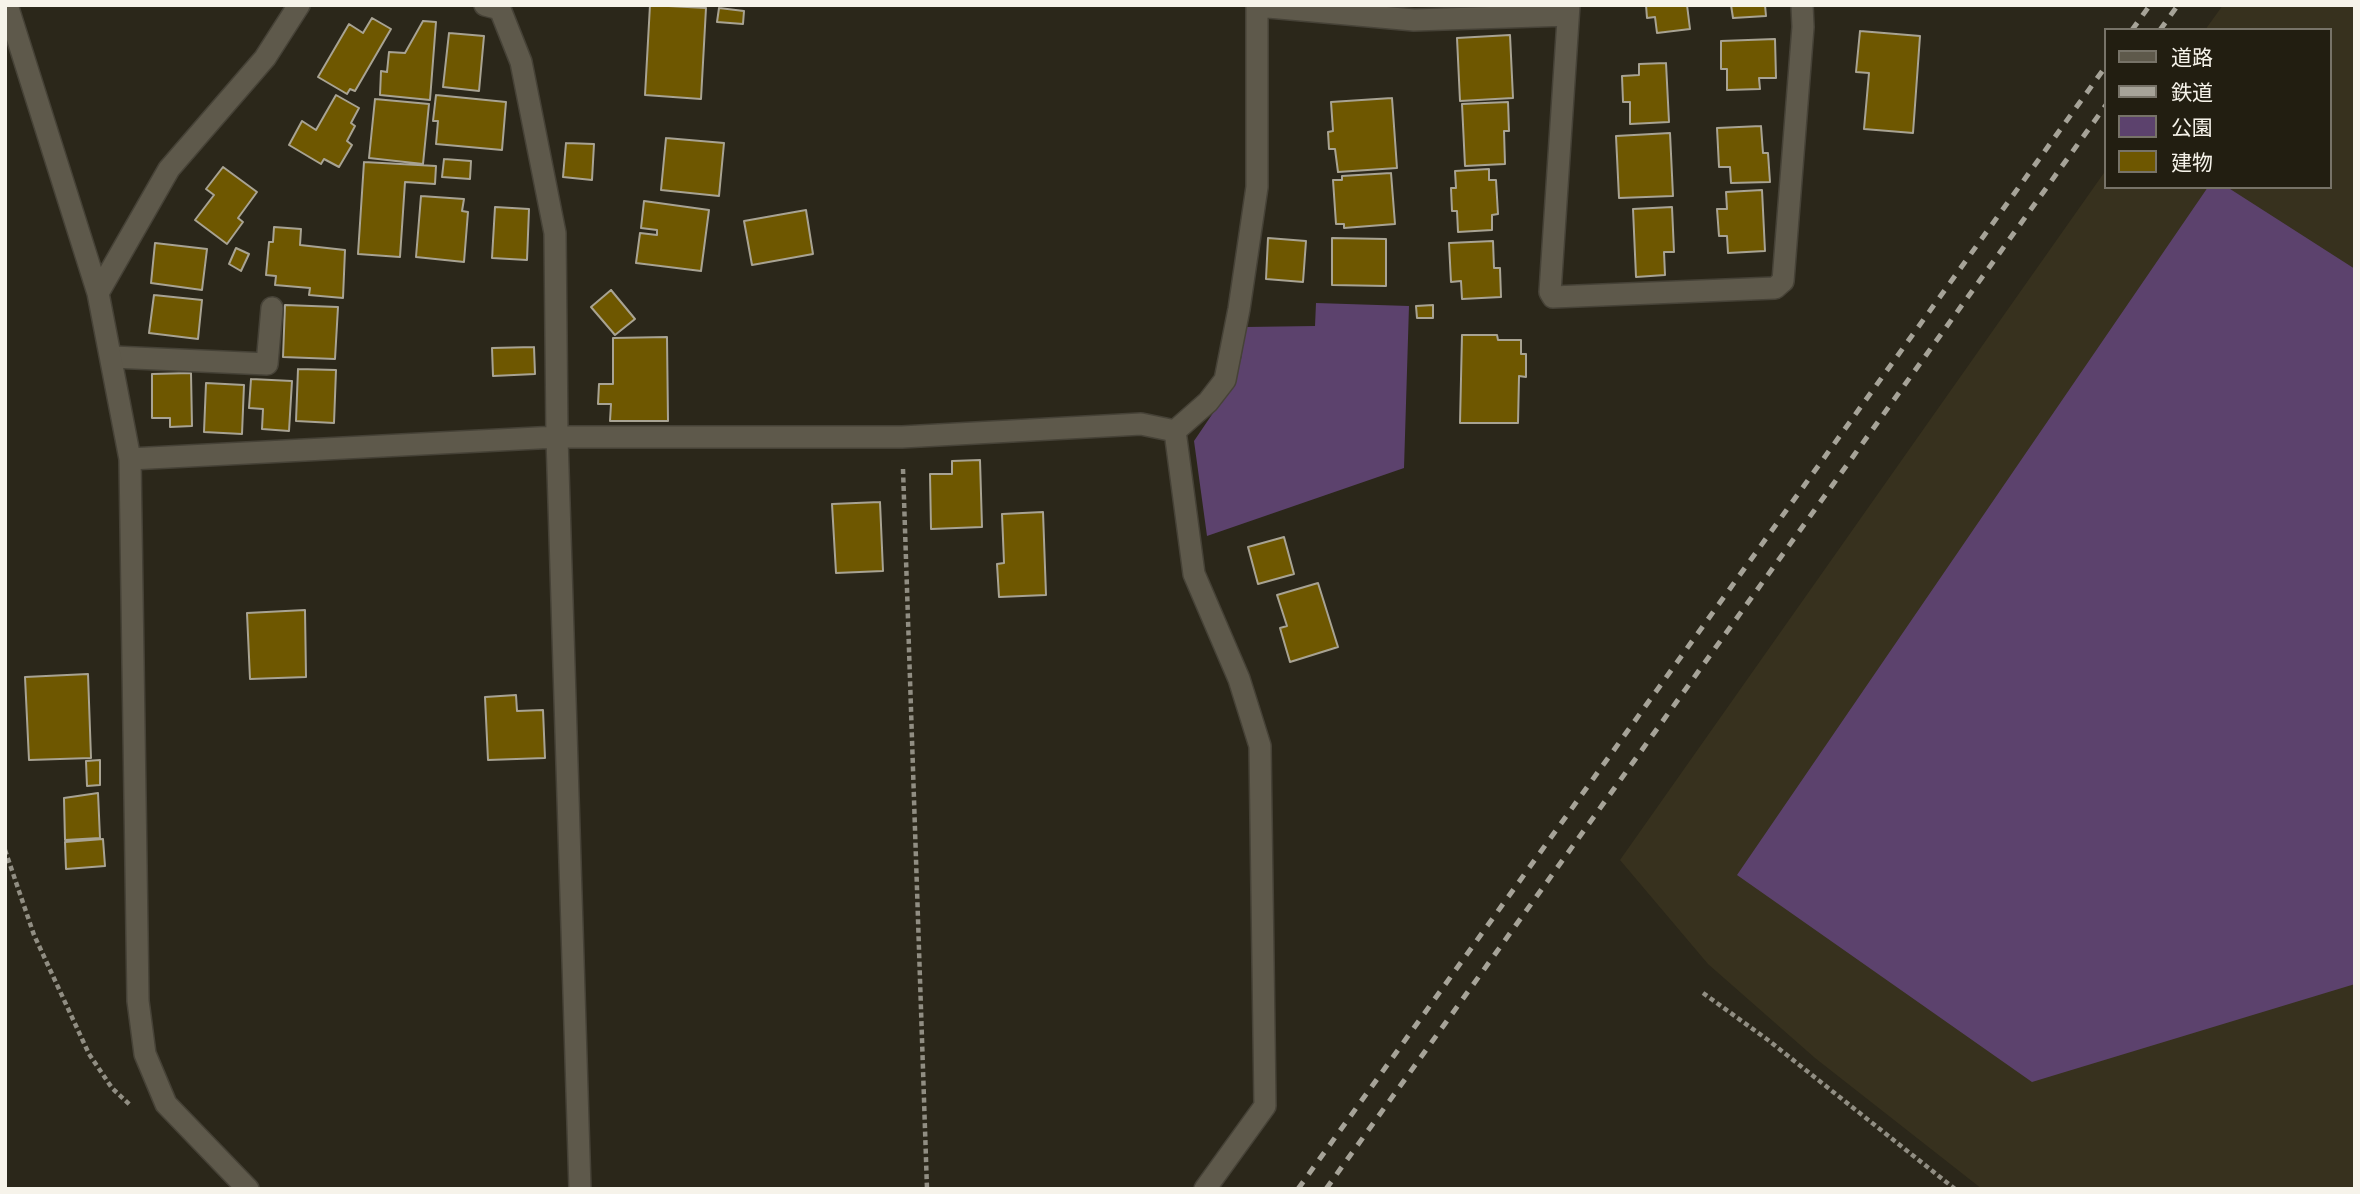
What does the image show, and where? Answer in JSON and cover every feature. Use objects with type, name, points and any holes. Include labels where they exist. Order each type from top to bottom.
[{"type":"street","points":[[7,5],[98,293],[113,358],[130,459],[138,1001],[145,1054],[166,1104],[248,1189]]},
{"type":"street","points":[[98,293],[169,169],[265,58],[299,5]]},
{"type":"street","points":[[485,5],[500,9],[521,62],[555,233],[557,437],[580,1189]]},
{"type":"street","points":[[1175,431],[1208,402],[1224,380],[1239,309],[1257,187],[1257,5],[1414,20],[1569,10],[1550,292],[1553,297],[1774,288],[1783,281],[1802,5]]},
{"type":"street","points":[[113,358],[267,364],[272,308]]},
{"type":"street","points":[[130,459],[557,437],[902,437],[1141,424],[1175,431]]},
{"type":"street","points":[[1175,431],[1194,574],[1239,679],[1260,746],[1265,1106],[1205,1189]]},
{"type":"path","points":[[902,437],[927,1189]]},
{"type":"path","points":[[5,850],[34,935],[89,1054],[112,1088],[131,1106]]},
{"type":"path","points":[[1703,993],[1768,1040],[1955,1189]]},
{"type":"shaded area","points":[[2223,5],[2355,5],[2355,1189],[1982,1189],[1815,1058],[1708,964],[1620,860],[2104,173],[2104,189],[2332,189],[2332,28],[2206,28]]},
{"type":"green space","points":[[2207,189],[2230,189],[2355,269],[2355,984],[2032,1082],[1737,875]]},
{"type":"green space","points":[[1316,303],[1409,306],[1404,468],[1207,536],[1194,441],[1230,388],[1241,359],[1246,327],[1315,326]]},
{"type":"building","points":[[650,5],[706,8],[701,99],[645,95]]},
{"type":"building","points":[[1646,5],[1687,5],[1690,29],[1657,33],[1655,17],[1647,18]]},
{"type":"building","points":[[1731,5],[1765,5],[1766,16],[1733,18]]},
{"type":"building","points":[[719,8],[744,11],[743,24],[717,22]]},
{"type":"building","points":[[372,18],[391,29],[355,91],[350,89],[347,94],[318,77],[349,24],[363,33]]},
{"type":"building","points":[[423,21],[436,22],[430,100],[380,95],[381,71],[387,72],[389,52],[405,53]]},
{"type":"building","points":[[1860,31],[1920,36],[1913,133],[1864,129],[1869,73],[1856,72]]},
{"type":"building","points":[[449,33],[484,36],[479,91],[443,87]]},
{"type":"building","points":[[1510,35],[1513,98],[1460,101],[1457,38]]},
{"type":"building","points":[[1775,39],[1776,78],[1759,78],[1760,89],[1727,90],[1727,69],[1721,69],[1721,41]]},
{"type":"building","points":[[1666,63],[1669,122],[1630,124],[1630,102],[1623,102],[1622,76],[1639,75],[1639,64]]},
{"type":"building","points":[[336,95],[359,108],[351,123],[355,126],[347,141],[352,145],[339,167],[324,159],[321,164],[289,145],[302,121],[316,130]]},
{"type":"building","points":[[436,95],[506,102],[502,150],[436,144],[438,121],[433,121]]},
{"type":"building","points":[[1392,98],[1397,168],[1338,172],[1335,149],[1329,149],[1328,132],[1333,131],[1331,102]]},
{"type":"building","points":[[375,99],[429,104],[423,164],[369,158]]},
{"type":"building","points":[[1508,102],[1509,131],[1504,131],[1505,164],[1465,166],[1462,104]]},
{"type":"building","points":[[1761,126],[1763,153],[1768,153],[1770,182],[1731,183],[1730,167],[1719,167],[1717,128]]},
{"type":"building","points":[[1670,133],[1673,196],[1619,198],[1616,136]]},
{"type":"building","points":[[666,138],[724,143],[719,196],[661,190]]},
{"type":"building","points":[[566,143],[594,144],[592,180],[563,177]]},
{"type":"building","points":[[444,159],[471,161],[470,179],[442,177]]},
{"type":"building","points":[[364,162],[436,166],[435,184],[405,182],[400,257],[358,254]]},
{"type":"building","points":[[223,167],[257,192],[238,218],[243,222],[227,244],[195,220],[214,195],[206,189]]},
{"type":"building","points":[[1489,169],[1489,180],[1496,180],[1498,214],[1492,215],[1492,230],[1458,232],[1457,211],[1452,211],[1451,188],[1456,188],[1455,171]]},
{"type":"building","points":[[1391,173],[1395,224],[1344,228],[1344,224],[1336,224],[1333,180],[1342,180],[1342,176]]},
{"type":"building","points":[[1762,190],[1765,251],[1728,253],[1727,236],[1719,236],[1717,209],[1727,209],[1726,192]]},
{"type":"building","points":[[421,196],[464,199],[462,211],[468,212],[464,262],[416,257]]},
{"type":"building","points":[[644,201],[709,210],[701,271],[636,263],[640,233],[657,235],[657,230],[641,228]]},
{"type":"building","points":[[495,207],[529,209],[527,260],[492,258]]},
{"type":"building","points":[[1672,207],[1674,252],[1664,252],[1665,275],[1636,277],[1633,209]]},
{"type":"building","points":[[806,210],[813,254],[752,265],[744,221]]},
{"type":"building","points":[[274,227],[301,229],[300,245],[345,250],[343,298],[309,295],[310,288],[275,285],[276,276],[266,275],[269,242],[273,242]]},
{"type":"building","points":[[1268,238],[1306,241],[1303,282],[1266,279]]},
{"type":"building","points":[[1332,238],[1386,239],[1386,286],[1332,285]]},
{"type":"building","points":[[1493,241],[1494,268],[1500,268],[1501,297],[1462,299],[1461,281],[1451,282],[1449,243]]},
{"type":"building","points":[[155,243],[207,249],[202,290],[151,283]]},
{"type":"building","points":[[236,248],[249,254],[241,271],[229,264]]},
{"type":"building","points":[[611,290],[635,319],[615,335],[591,307]]},
{"type":"building","points":[[154,295],[202,300],[198,339],[149,333]]},
{"type":"building","points":[[285,305],[338,307],[335,359],[283,357]]},
{"type":"building","points":[[1433,305],[1433,318],[1417,318],[1416,306]]},
{"type":"building","points":[[1462,335],[1497,335],[1498,340],[1521,340],[1521,354],[1526,354],[1526,377],[1519,376],[1518,423],[1460,423]]},
{"type":"building","points":[[667,337],[668,421],[610,421],[611,404],[598,404],[599,384],[613,384],[613,338]]},
{"type":"building","points":[[534,347],[535,374],[493,376],[492,348]]},
{"type":"building","points":[[298,369],[336,370],[334,423],[296,421]]},
{"type":"building","points":[[191,373],[192,426],[170,427],[170,418],[152,418],[152,374]]},
{"type":"building","points":[[251,379],[292,381],[289,431],[262,429],[263,409],[249,408]]},
{"type":"building","points":[[206,383],[244,385],[242,434],[204,432]]},
{"type":"building","points":[[980,460],[982,527],[931,529],[930,474],[952,474],[952,461]]},
{"type":"building","points":[[880,502],[883,571],[836,573],[832,504]]},
{"type":"building","points":[[1043,512],[1046,595],[999,597],[997,564],[1004,563],[1002,514]]},
{"type":"building","points":[[1284,537],[1294,574],[1258,584],[1248,547]]},
{"type":"building","points":[[1318,583],[1338,647],[1290,662],[1280,628],[1287,626],[1277,595]]},
{"type":"building","points":[[305,610],[306,677],[250,679],[247,613]]},
{"type":"building","points":[[88,674],[91,758],[29,760],[25,677]]},
{"type":"building","points":[[516,695],[517,711],[543,710],[545,758],[488,760],[485,697]]},
{"type":"building","points":[[100,760],[100,785],[87,786],[86,761]]},
{"type":"building","points":[[98,793],[100,838],[65,840],[64,798]]},
{"type":"building","points":[[103,839],[105,866],[66,869],[65,842]]},
{"type":"railway","points":[[2133,28],[2150,5]]},
{"type":"railway","points":[[2161,28],[2178,5]]},
{"type":"railway","points":[[1298,1189],[2104,69]]},
{"type":"railway","points":[[1326,1189],[2104,108]]}]
